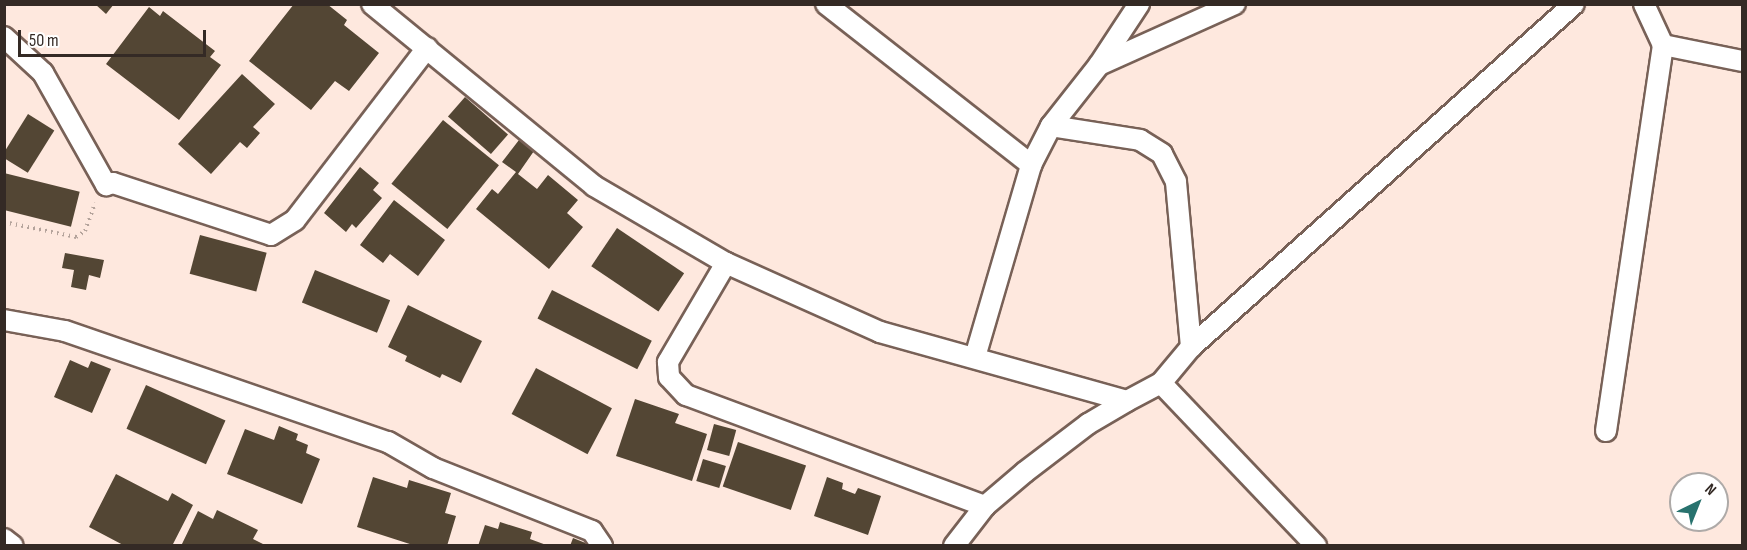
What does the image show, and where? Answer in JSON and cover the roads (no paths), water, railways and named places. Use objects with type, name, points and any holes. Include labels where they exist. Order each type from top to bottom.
[{"type":"street","points":[[372,4],[594,186],[726,263],[880,332],[1126,401]]},
{"type":"street","points":[[826,4],[1031,165]]},
{"type":"street","points":[[975,357],[1031,165],[1051,126],[1099,65],[1139,4]]},
{"type":"street","points":[[1099,65],[1235,4]]},
{"type":"street","points":[[954,546],[985,506],[1088,424],[1161,383],[1191,347],[1574,4]]},
{"type":"street","points":[[1606,431],[1663,45],[1644,4]]},
{"type":"street","points":[[4,37],[43,73],[106,185],[113,183],[271,235],[284,230],[427,48]]},
{"type":"street","points":[[1663,45],[1743,61]]},
{"type":"street","points":[[1051,126],[1140,140],[1161,154],[1176,182],[1191,347]]},
{"type":"street","points":[[726,263],[668,362],[669,376],[686,395],[985,506]]},
{"type":"street","points":[[4,320],[65,331],[388,442],[434,468],[592,531],[602,546]]},
{"type":"street","points":[[1161,383],[1316,546]]},
{"type":"street","points":[[4,539],[13,546]]}]
